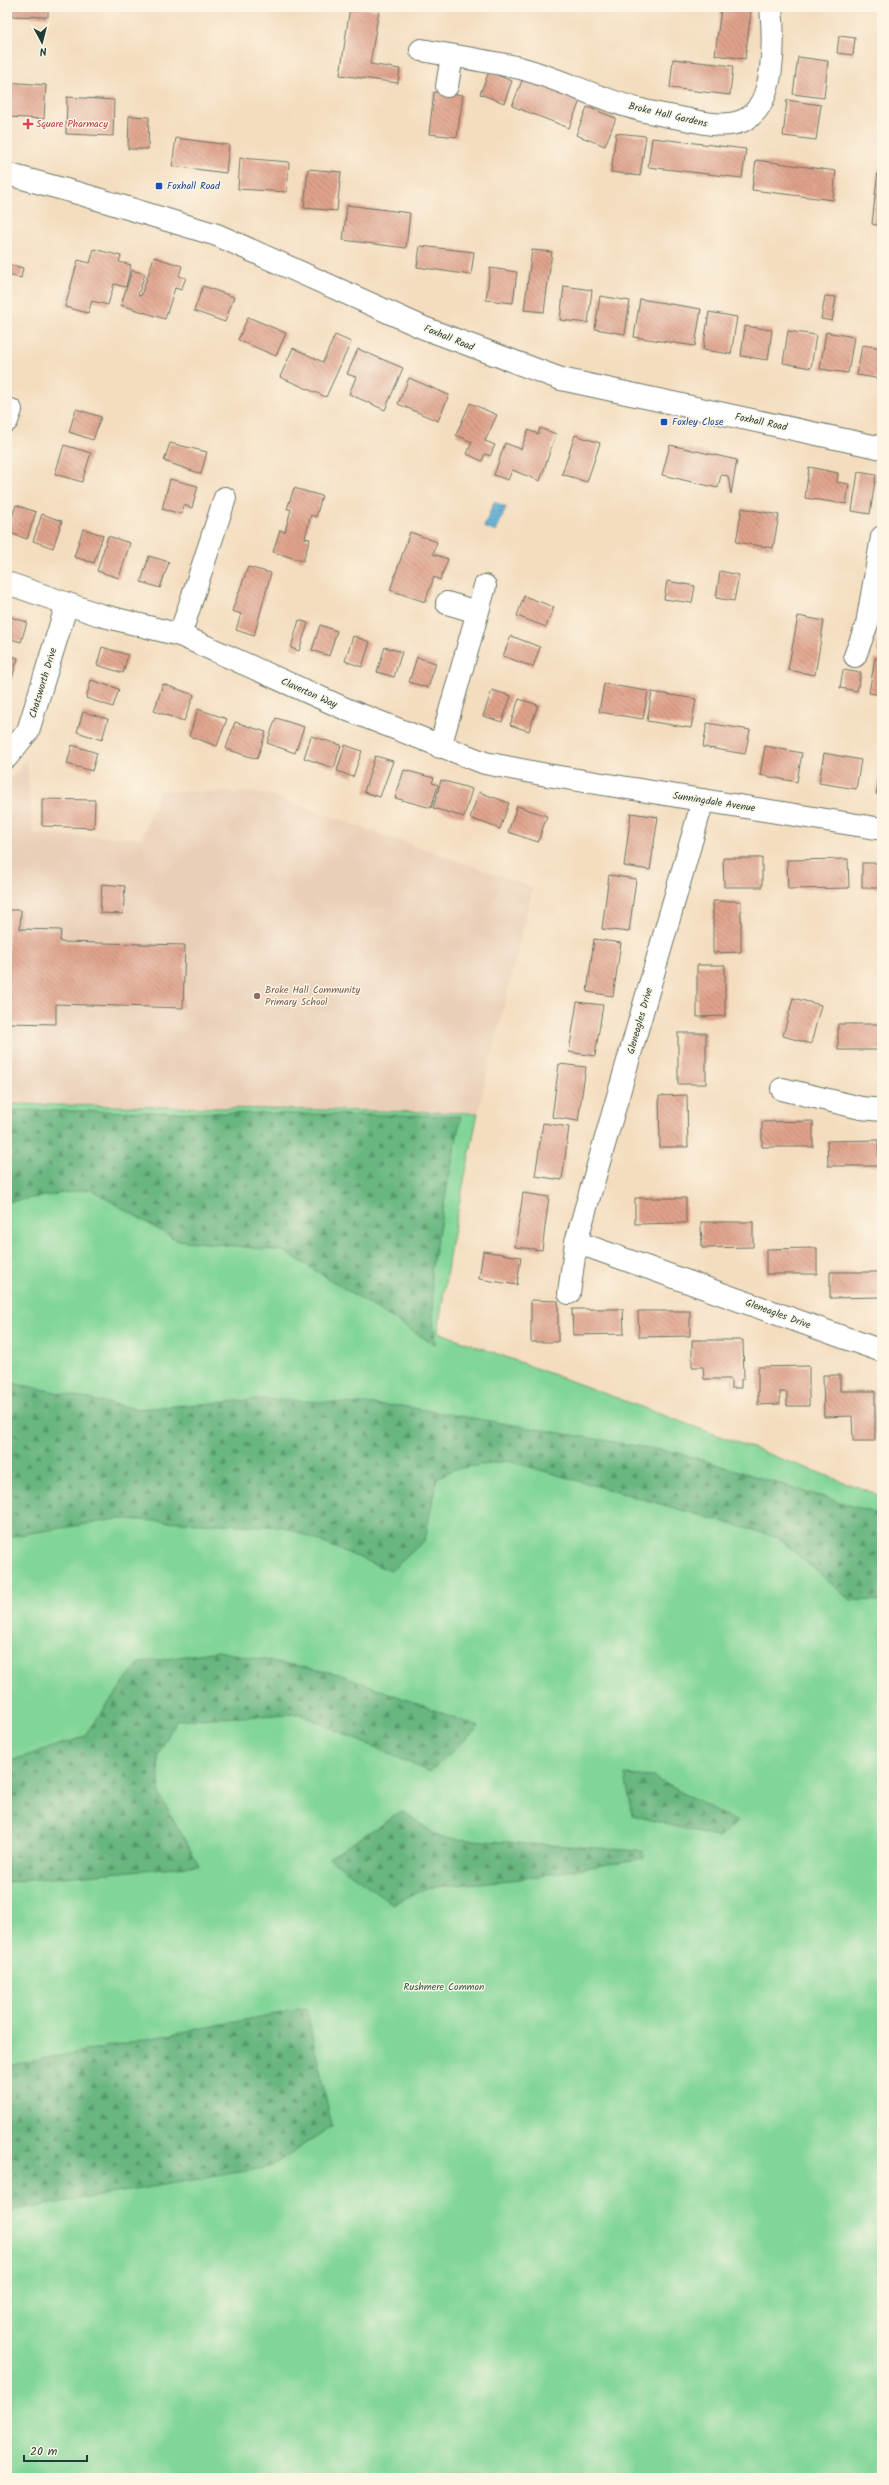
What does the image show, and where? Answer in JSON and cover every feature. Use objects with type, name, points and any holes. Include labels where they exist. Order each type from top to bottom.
[{"type":"street","name":"Broke Hall Gardens","points":[[421,50],[521,69],[640,110],[710,124],[725,125],[742,121],[752,115],[760,106],[768,88],[774,36],[771,7]]},
{"type":"street","points":[[448,86],[452,56]]},
{"type":"street","name":"Foxhall Road","points":[[7,174],[81,194],[217,235],[424,328],[561,379],[882,448]]},
{"type":"street","points":[[180,635],[225,498]]},
{"type":"street","points":[[855,656],[867,624],[882,538]]},
{"type":"street","name":"Claverton Way","points":[[7,583],[67,604],[180,635],[348,710],[440,747],[485,763],[547,775]]},
{"type":"street","points":[[440,747],[485,586]]},
{"type":"street","points":[[447,603],[477,612]]},
{"type":"street","name":"Chatsworth Drive","points":[[7,757],[28,731],[67,604]]},
{"type":"street","name":"Sunningdale Avenue","points":[[547,775],[882,829]]},
{"type":"street","name":"Gleneagles Drive","points":[[569,1293],[576,1242],[703,800]]},
{"type":"street","points":[[782,1089],[861,1108],[882,1110]]},
{"type":"street","name":"Gleneagles Drive","points":[[576,1242],[877,1345]]},
{"type":"shaded area","name":"Broke Hall Community Primary School","points":[[27,759],[33,834],[142,838],[159,791],[262,793],[533,887],[478,1113],[7,1104],[7,781]]},
{"type":"green space","name":"Rushmere Common","points":[[7,1104],[478,1113],[451,1244],[438,1332],[882,1496],[882,2478],[7,2478]]},
{"type":"green space","points":[[7,1110],[461,1116],[431,1271],[435,1345],[284,1251],[176,1240],[90,1189],[7,1202]]},
{"type":"green space","points":[[7,1382],[137,1409],[264,1399],[401,1406],[679,1453],[882,1515],[882,1601],[850,1600],[777,1537],[508,1461],[455,1469],[437,1478],[425,1540],[391,1571],[285,1527],[117,1519],[7,1537]]},
{"type":"green space","points":[[218,1651],[339,1674],[479,1727],[430,1772],[300,1714],[176,1720],[158,1755],[160,1796],[199,1865],[7,1882],[7,1762],[83,1737],[139,1663]]},
{"type":"green space","points":[[625,1775],[653,1777],[737,1822],[718,1838],[632,1815]]},
{"type":"green space","points":[[402,1811],[441,1838],[642,1851],[644,1858],[520,1879],[426,1888],[393,1904],[329,1858]]},
{"type":"green space","points":[[306,2008],[332,2126],[270,2167],[16,2210],[7,2217],[7,2066]]},
{"type":"water","points":[[494,502],[506,507],[496,532],[484,527]]},
{"type":"building","points":[[7,7],[48,7],[48,17],[7,16]]},
{"type":"building","points":[[350,7],[379,10],[370,64],[400,69],[398,83],[340,75]]},
{"type":"building","points":[[721,8],[751,11],[745,59],[715,55]]},
{"type":"building","points":[[839,36],[855,38],[853,55],[837,53]]},
{"type":"building","points":[[798,57],[828,61],[824,98],[793,94]]},
{"type":"building","points":[[673,59],[733,66],[730,95],[670,88]]},
{"type":"building","points":[[489,72],[512,81],[504,103],[480,94]]},
{"type":"building","points":[[523,78],[580,101],[569,128],[512,106]]},
{"type":"building","points":[[7,82],[46,85],[44,119],[7,117]]},
{"type":"building","points":[[434,92],[463,95],[457,137],[429,134]]},
{"type":"building","points":[[67,97],[114,100],[113,136],[66,134]]},
{"type":"building","points":[[787,100],[821,105],[816,140],[783,136]]},
{"type":"building","points":[[587,107],[616,118],[605,146],[576,135]]},
{"type":"building","points":[[129,116],[149,117],[148,149],[128,149]]},
{"type":"building","points":[[616,133],[646,136],[640,176],[611,172]]},
{"type":"building","points":[[176,138],[229,145],[226,173],[172,166]]},
{"type":"building","points":[[652,138],[746,149],[742,178],[648,167]]},
{"type":"building","points":[[240,158],[289,162],[287,192],[238,189]]},
{"type":"building","points":[[756,160],[836,171],[833,200],[752,190]]},
{"type":"building","points":[[308,169],[341,172],[337,211],[304,208]]},
{"type":"building","points":[[878,170],[882,170],[882,226],[872,224]]},
{"type":"building","points":[[347,205],[410,213],[406,248],[343,240]]},
{"type":"building","points":[[420,246],[474,252],[471,275],[417,267]]},
{"type":"building","points":[[94,249],[121,256],[119,262],[131,265],[126,287],[114,284],[108,305],[92,301],[88,313],[65,307],[78,260],[90,263]]},
{"type":"building","points":[[532,250],[552,252],[544,312],[524,310]]},
{"type":"building","points":[[154,257],[182,266],[179,276],[186,278],[181,290],[175,288],[165,319],[121,305],[132,270],[145,274],[138,295],[141,296]]},
{"type":"building","points":[[7,264],[23,268],[21,278],[7,275]]},
{"type":"building","points":[[490,268],[517,272],[513,303],[486,300]]},
{"type":"building","points":[[203,286],[234,297],[225,322],[194,311]]},
{"type":"building","points":[[564,286],[592,290],[588,323],[560,320]]},
{"type":"building","points":[[600,296],[630,301],[625,334],[595,329]]},
{"type":"building","points":[[825,296],[836,297],[832,321],[821,319]]},
{"type":"building","points":[[640,299],[701,309],[695,346],[634,337]]},
{"type":"building","points":[[709,312],[737,317],[731,354],[703,350]]},
{"type":"building","points":[[248,317],[286,333],[276,356],[238,340]]},
{"type":"building","points":[[745,326],[772,330],[768,360],[741,356]]},
{"type":"building","points":[[788,331],[816,335],[811,368],[783,363]]},
{"type":"building","points":[[826,332],[854,337],[848,373],[820,369]]},
{"type":"building","points":[[335,335],[351,342],[326,397],[280,377],[293,348],[323,362]]},
{"type":"building","points":[[862,345],[882,348],[882,379],[857,375]]},
{"type":"building","points":[[358,349],[403,368],[385,410],[349,394],[356,377],[347,374]]},
{"type":"building","points":[[409,378],[449,395],[438,421],[398,404]]},
{"type":"building","points":[[470,403],[497,415],[485,441],[495,445],[490,456],[485,454],[482,461],[467,454],[472,442],[456,435]]},
{"type":"building","points":[[76,409],[101,417],[93,440],[69,432]]},
{"type":"building","points":[[540,428],[556,434],[540,481],[512,470],[508,480],[494,475],[505,443],[521,449],[528,430],[538,434]]},
{"type":"building","points":[[575,435],[600,443],[587,482],[562,474]]},
{"type":"building","points":[[170,443],[207,452],[201,474],[164,461]]},
{"type":"building","points":[[64,445],[91,453],[82,482],[55,474]]},
{"type":"building","points":[[670,445],[737,460],[731,494],[728,476],[721,475],[718,488],[662,475]]},
{"type":"building","points":[[809,467],[838,473],[837,482],[849,484],[846,504],[805,498]]},
{"type":"building","points":[[858,472],[876,475],[870,514],[852,511]]},
{"type":"building","points":[[170,479],[198,486],[192,508],[184,505],[182,514],[162,509]]},
{"type":"building","points":[[294,488],[322,496],[316,517],[311,515],[305,538],[310,539],[303,561],[273,552],[280,530],[285,532],[291,509],[287,509]]},
{"type":"building","points":[[16,505],[36,512],[27,539],[7,532]]},
{"type":"building","points":[[742,508],[779,515],[773,548],[736,542]]},
{"type":"building","points":[[42,514],[62,521],[53,548],[33,541]]},
{"type":"building","points":[[83,529],[103,535],[94,563],[74,557]]},
{"type":"building","points":[[410,532],[437,542],[433,554],[448,559],[440,580],[434,577],[425,602],[390,590]]},
{"type":"building","points":[[108,536],[130,543],[119,578],[97,571]]},
{"type":"building","points":[[149,556],[169,562],[160,588],[141,582]]},
{"type":"building","points":[[248,567],[271,573],[254,636],[236,630],[241,614],[232,611]]},
{"type":"building","points":[[720,571],[739,575],[734,601],[716,598]]},
{"type":"building","points":[[667,581],[695,586],[692,603],[664,599]]},
{"type":"building","points":[[524,596],[554,607],[546,627],[517,616]]},
{"type":"building","points":[[7,616],[27,622],[21,642],[7,638]]},
{"type":"building","points":[[798,616],[824,621],[815,675],[788,670]]},
{"type":"building","points":[[299,620],[308,623],[299,651],[291,648]]},
{"type":"building","points":[[320,625],[337,631],[329,656],[312,650]]},
{"type":"building","points":[[881,625],[882,626],[882,653],[877,652]]},
{"type":"building","points":[[353,636],[370,642],[362,667],[345,661]]},
{"type":"building","points":[[511,636],[540,647],[533,667],[503,656]]},
{"type":"building","points":[[102,647],[128,655],[123,673],[97,665]]},
{"type":"building","points":[[385,647],[402,652],[394,677],[377,672]]},
{"type":"building","points":[[7,655],[18,658],[12,678],[7,676]]},
{"type":"building","points":[[417,657],[436,663],[428,688],[409,682]]},
{"type":"building","points":[[875,658],[882,660],[882,695],[869,693]]},
{"type":"building","points":[[843,670],[861,673],[857,691],[840,688]]},
{"type":"building","points":[[91,680],[119,689],[113,707],[86,698]]},
{"type":"building","points":[[163,684],[194,695],[184,721],[154,711]]},
{"type":"building","points":[[604,684],[648,691],[643,719],[599,712]]},
{"type":"building","points":[[492,690],[511,696],[502,722],[483,716]]},
{"type":"building","points":[[652,692],[696,699],[691,728],[647,721]]},
{"type":"building","points":[[519,699],[538,705],[529,731],[510,725]]},
{"type":"building","points":[[198,709],[227,719],[217,746],[189,736]]},
{"type":"building","points":[[83,712],[108,719],[102,740],[77,732]]},
{"type":"building","points":[[276,718],[304,727],[295,753],[267,743]]},
{"type":"building","points":[[235,722],[266,732],[257,759],[226,749]]},
{"type":"building","points":[[707,723],[750,730],[745,754],[703,747]]},
{"type":"building","points":[[311,736],[341,745],[334,768],[304,758]]},
{"type":"building","points":[[72,745],[97,753],[92,771],[67,764]]},
{"type":"building","points":[[345,745],[362,751],[353,777],[337,771]]},
{"type":"building","points":[[765,746],[802,753],[797,782],[760,775]]},
{"type":"building","points":[[824,753],[861,760],[856,789],[819,783]]},
{"type":"building","points":[[375,756],[393,761],[380,797],[364,792]]},
{"type":"building","points":[[882,763],[882,795],[876,794]]},
{"type":"building","points":[[404,770],[434,778],[432,783],[438,785],[431,808],[395,798]]},
{"type":"building","points":[[441,780],[472,789],[464,817],[433,808]]},
{"type":"building","points":[[479,792],[509,803],[500,829],[470,818]]},
{"type":"building","points":[[42,799],[95,800],[94,828],[42,826]]},
{"type":"building","points":[[517,806],[547,816],[538,842],[508,832]]},
{"type":"building","points":[[631,813],[658,817],[650,870],[624,866]]},
{"type":"building","points":[[723,858],[762,858],[762,887],[724,887]]},
{"type":"building","points":[[848,859],[849,888],[788,889],[787,860]]},
{"type":"building","points":[[862,863],[882,863],[882,888],[862,888]]},
{"type":"building","points":[[609,875],[636,879],[629,932],[602,929]]},
{"type":"building","points":[[102,884],[125,886],[123,914],[100,913]]},
{"type":"building","points":[[713,901],[741,901],[741,952],[713,953]]},
{"type":"building","points":[[9,910],[21,910],[20,929],[61,930],[60,942],[185,945],[183,1008],[56,1004],[56,1024],[7,1023]]},
{"type":"building","points":[[594,939],[621,943],[613,996],[587,992]]},
{"type":"building","points":[[697,965],[725,965],[725,1016],[697,1017]]},
{"type":"building","points":[[793,998],[821,1005],[811,1044],[783,1036]]},
{"type":"building","points":[[577,1002],[603,1005],[595,1056],[569,1052]]},
{"type":"building","points":[[838,1024],[882,1024],[882,1050],[838,1050]]},
{"type":"building","points":[[678,1033],[706,1033],[706,1084],[678,1084]]},
{"type":"building","points":[[559,1064],[586,1067],[578,1121],[552,1117]]},
{"type":"building","points":[[687,1095],[688,1147],[660,1147],[659,1096]]},
{"type":"building","points":[[813,1121],[813,1147],[762,1147],[762,1122]]},
{"type":"building","points":[[543,1123],[569,1127],[562,1180],[535,1176]]},
{"type":"building","points":[[878,1140],[879,1166],[828,1166],[827,1141]]},
{"type":"building","points":[[523,1193],[549,1197],[542,1250],[515,1247]]},
{"type":"building","points":[[635,1198],[686,1198],[686,1223],[635,1224]]},
{"type":"building","points":[[701,1222],[753,1222],[753,1247],[702,1248]]},
{"type":"building","points":[[817,1248],[817,1274],[766,1274],[766,1249]]},
{"type":"building","points":[[483,1251],[521,1257],[517,1285],[479,1279]]},
{"type":"building","points":[[830,1272],[881,1272],[881,1297],[830,1298]]},
{"type":"building","points":[[531,1300],[558,1301],[558,1342],[531,1342]]},
{"type":"building","points":[[572,1309],[623,1309],[624,1334],[573,1335]]},
{"type":"building","points":[[638,1311],[690,1311],[690,1336],[639,1337]]},
{"type":"building","points":[[692,1340],[743,1340],[744,1379],[741,1379],[741,1388],[731,1388],[731,1379],[704,1379],[703,1367],[692,1367]]},
{"type":"building","points":[[809,1366],[809,1406],[787,1406],[787,1392],[780,1392],[780,1404],[758,1405],[758,1367]]},
{"type":"building","points":[[823,1375],[840,1375],[840,1391],[875,1391],[875,1441],[853,1441],[852,1416],[824,1417]]},
{"type":"building","points":[[880,1411],[882,1411],[882,1436],[880,1436]]},
{"type":"place","name":"Square Pharmacy","points":[[28,124]]},
{"type":"place","name":"Foxhall Road","points":[[159,186]]},
{"type":"place","name":"Foxley Close","points":[[664,422]]},
{"type":"place","name":"Broke Hall Community Primary School","points":[[257,996]]}]
